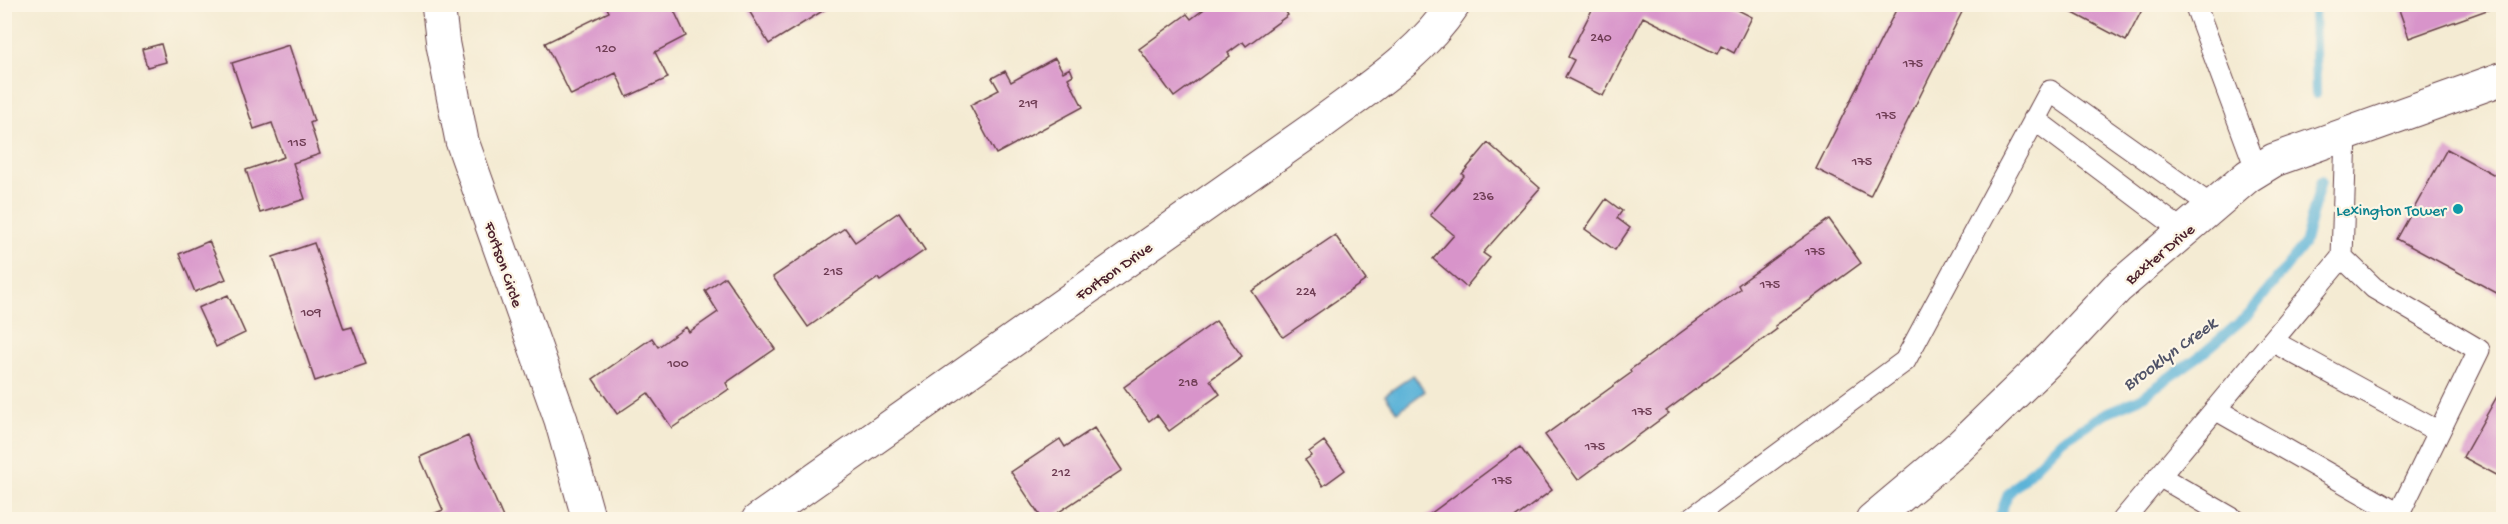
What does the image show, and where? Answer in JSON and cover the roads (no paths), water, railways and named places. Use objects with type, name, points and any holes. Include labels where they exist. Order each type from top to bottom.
[{"type":"street","name":"Fortson Circle","points":[[438,4],[443,45],[462,141],[561,420],[589,519]]},
{"type":"street","name":"Fortson Drive","points":[[758,519],[1320,124],[1400,64],[1441,25],[1454,4]]},
{"type":"street","name":"Baxter Drive","points":[[1872,519],[1959,447],[2053,356],[2117,288],[2257,171],[2274,160],[2504,78]]},
{"type":"lane","points":[[2195,4],[2257,171]]},
{"type":"lane","points":[[1689,519],[1905,361],[2050,91],[2213,207]]},
{"type":"lane","points":[[2034,119],[2184,232]]},
{"type":"lane","points":[[2123,519],[2342,257],[2346,134]]},
{"type":"lane","points":[[2215,409],[2399,514],[2479,350],[2374,288],[2342,257]]},
{"type":"lane","points":[[2272,341],[2439,432]]},
{"type":"lane","points":[[2159,476],[2235,519]]},
{"type":"water","points":[[1413,375],[1425,391],[1397,412],[1385,395]]},
{"type":"waterway","name":"Brooklyn Creek","points":[[2314,4],[2316,94]]},
{"type":"waterway","name":"Brooklyn Creek","points":[[1998,520],[2008,494],[2062,440],[2106,413],[2139,399],[2201,355],[2249,314],[2304,245],[2321,181]]},
{"type":"place","name":"Lexington Tower","points":[[2458,209]]}]
